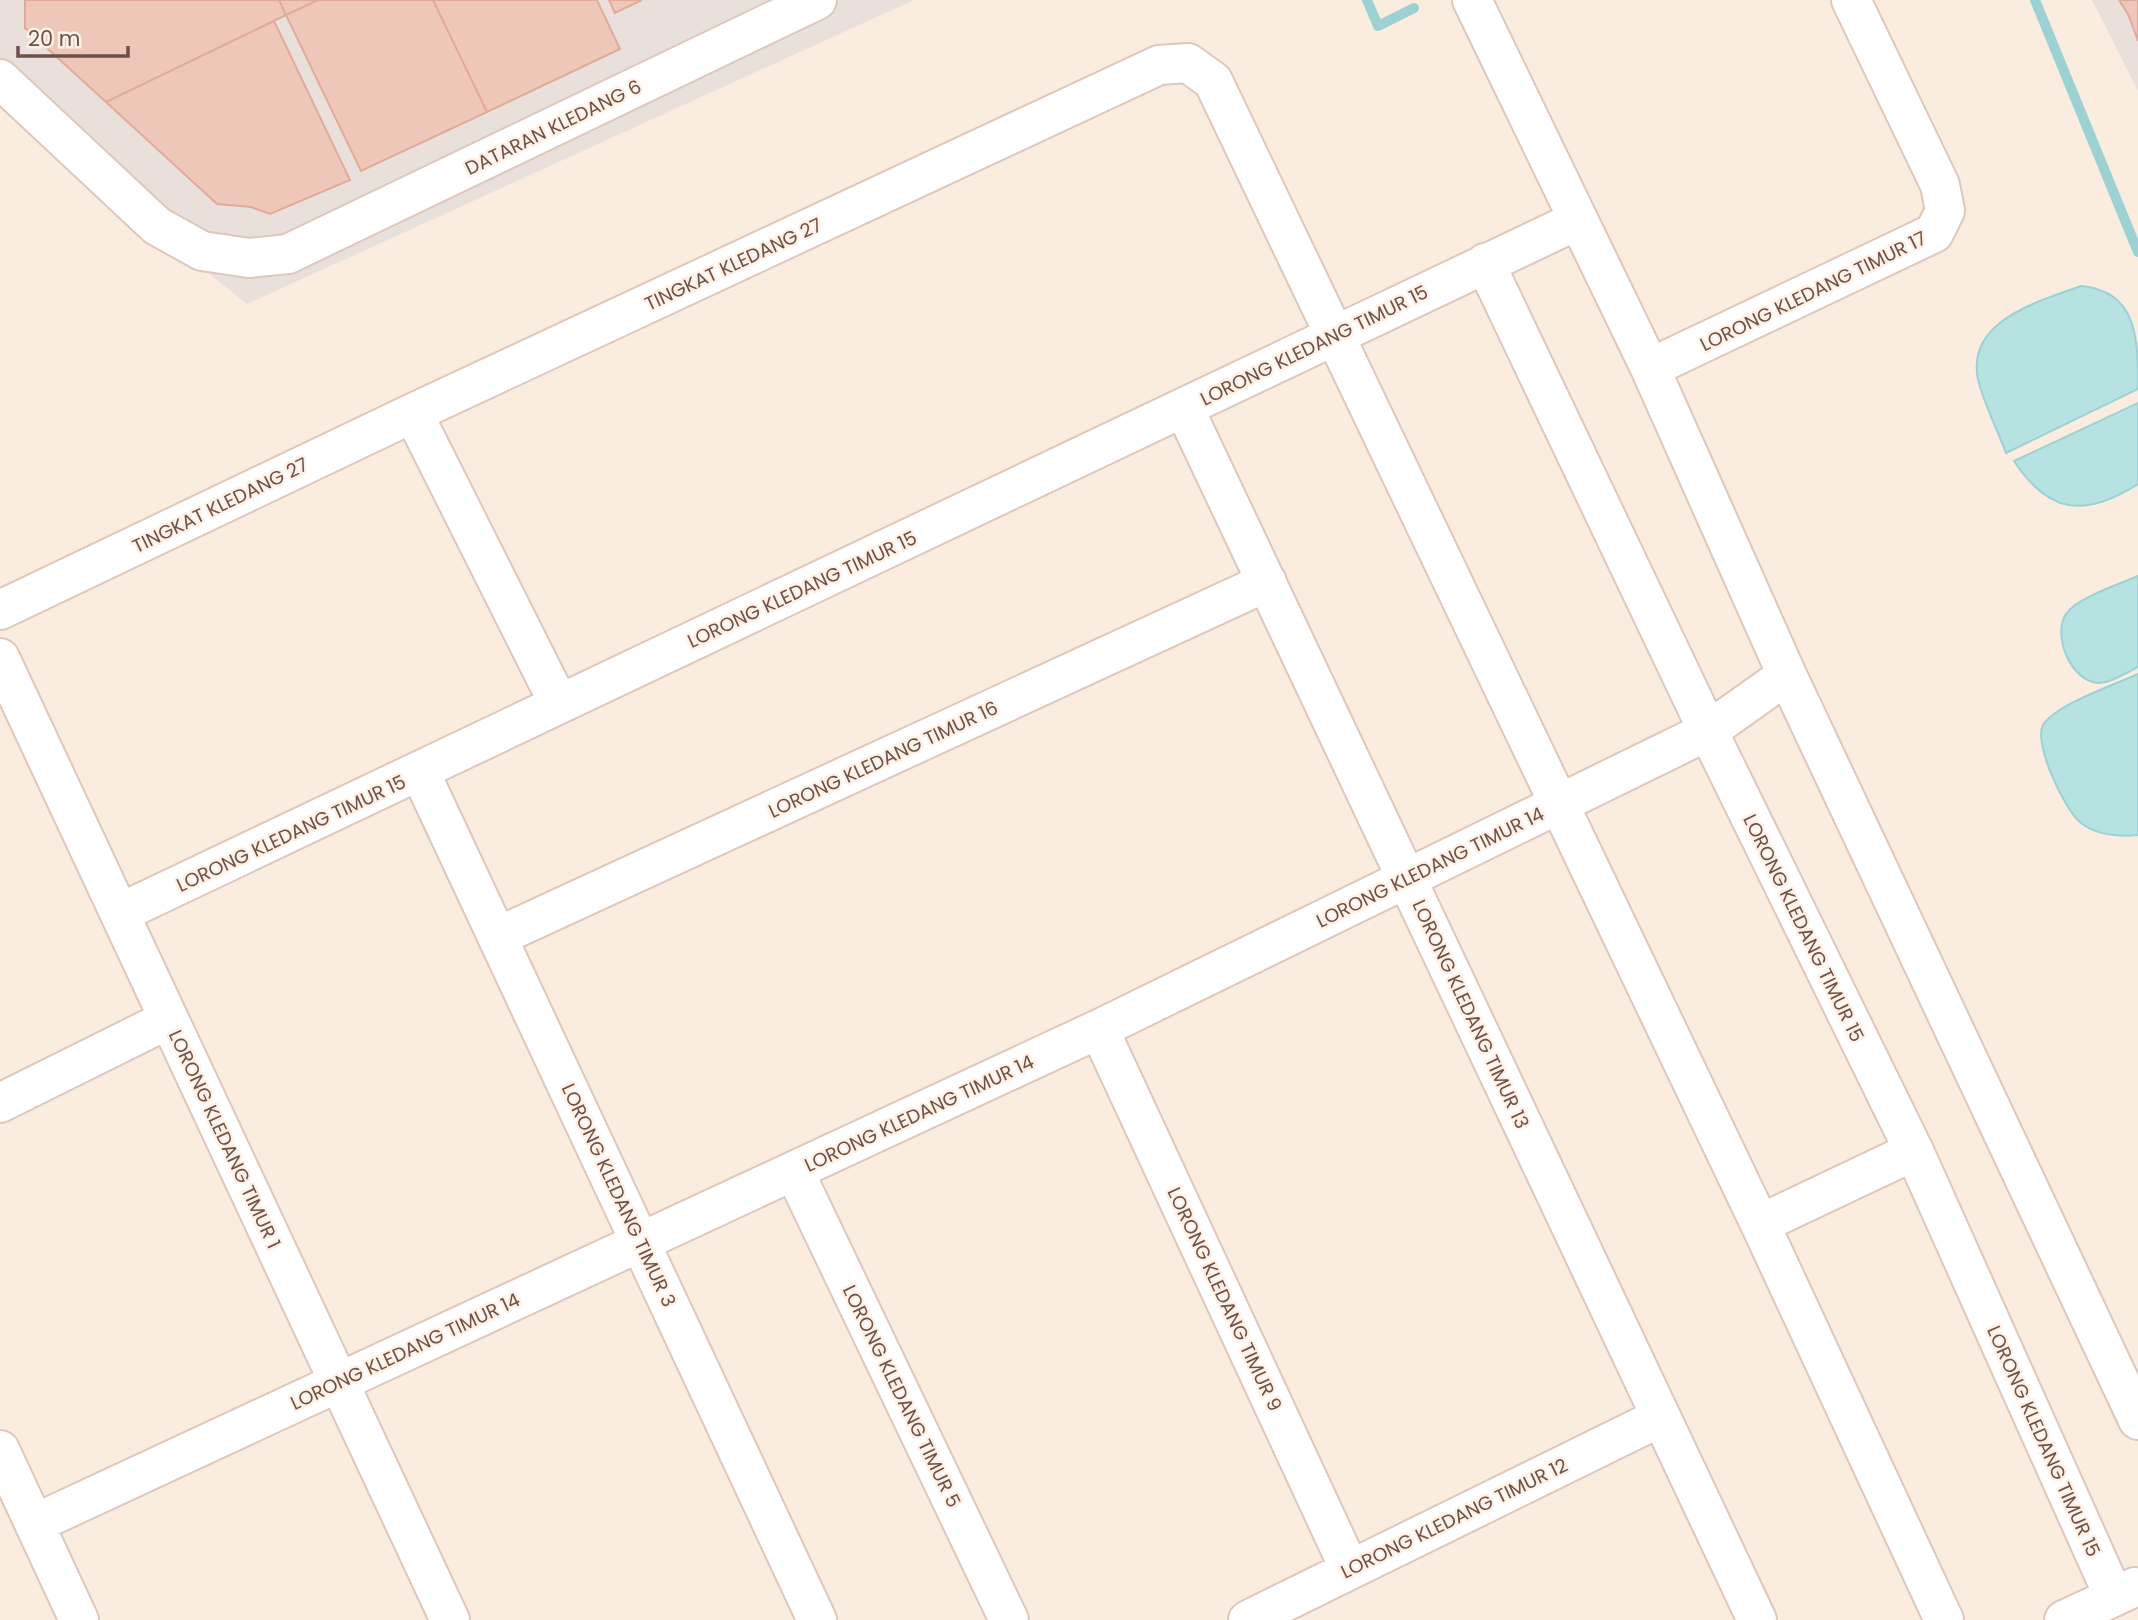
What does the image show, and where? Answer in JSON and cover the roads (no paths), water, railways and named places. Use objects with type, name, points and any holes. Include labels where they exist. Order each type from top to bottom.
[{"type":"street","name":"DATARAN KLEDANG 6","points":[[0,79],[157,226],[202,251],[249,258],[288,254],[817,0]]},
{"type":"street","points":[[1472,0],[1650,369],[1787,675],[2138,1420]]},
{"type":"street","name":"LORONG KLEDANG TIMUR 17","points":[[1650,369],[1934,233],[1945,211],[1940,185],[1851,0]]},
{"type":"street","name":"TINGKAT KLEDANG 27","points":[[0,610],[413,413],[1159,65],[1188,63],[1213,81],[1760,1224],[1944,1620]]},
{"type":"street","name":"LORONG KLEDANG TIMUR 15","points":[[120,913],[1184,408],[1333,334],[1578,220]]},
{"type":"street","name":"LORONG KLEDANG TIMUR 15","points":[[1485,263],[1708,731],[2126,1591]]},
{"type":"street","name":"LORONG KLEDANG TIMUR 13","points":[[1184,408],[1758,1620]]},
{"type":"street","points":[[413,413],[559,704]]},
{"type":"street","name":"LORONG KLEDANG TIMUR 16","points":[[499,936],[1266,582]]},
{"type":"street","name":"LORONG KLEDANG TIMUR 1","points":[[0,657],[450,1620]]},
{"type":"street","name":"LORONG KLEDANG TIMUR 14","points":[[36,1523],[1099,1029],[1708,731],[1787,675]]},
{"type":"street","name":"LORONG KLEDANG TIMUR 3","points":[[420,772],[817,1620]]},
{"type":"street","points":[[0,1102],[169,1019]]},
{"type":"street","name":"LORONG KLEDANG TIMUR 9","points":[[1099,1029],[1350,1570]]},
{"type":"street","points":[[1760,1224],[1914,1151]]},
{"type":"street","name":"LORONG KLEDANG TIMUR 5","points":[[794,1171],[1009,1620]]},
{"type":"street","name":"LORONG KLEDANG TIMUR 12","points":[[1248,1620],[1661,1417]]},
{"type":"street","points":[[0,1450],[79,1620]]},
{"type":"street","points":[[2064,1620],[2126,1591]]},
{"type":"water","points":[[2081,286],[2100,290],[2114,297],[2124,308],[2135,336],[2138,389],[2006,453],[1980,387],[1977,365],[1981,347],[1991,331],[2005,319],[2043,300]]},
{"type":"water","points":[[2138,403],[2138,484],[2119,495],[2084,506],[2054,501],[2027,479],[2014,461]]},
{"type":"water","points":[[2138,576],[2138,667],[2108,681],[2098,683],[2088,680],[2072,666],[2063,645],[2062,623],[2066,614],[2088,597]]},
{"type":"water","points":[[2138,674],[2138,835],[2108,834],[2087,827],[2074,816],[2052,776],[2041,734],[2043,725],[2060,710]]},
{"type":"waterway","points":[[1367,0],[1378,26],[1414,8]]},
{"type":"waterway","points":[[2035,0],[2138,252]]}]
